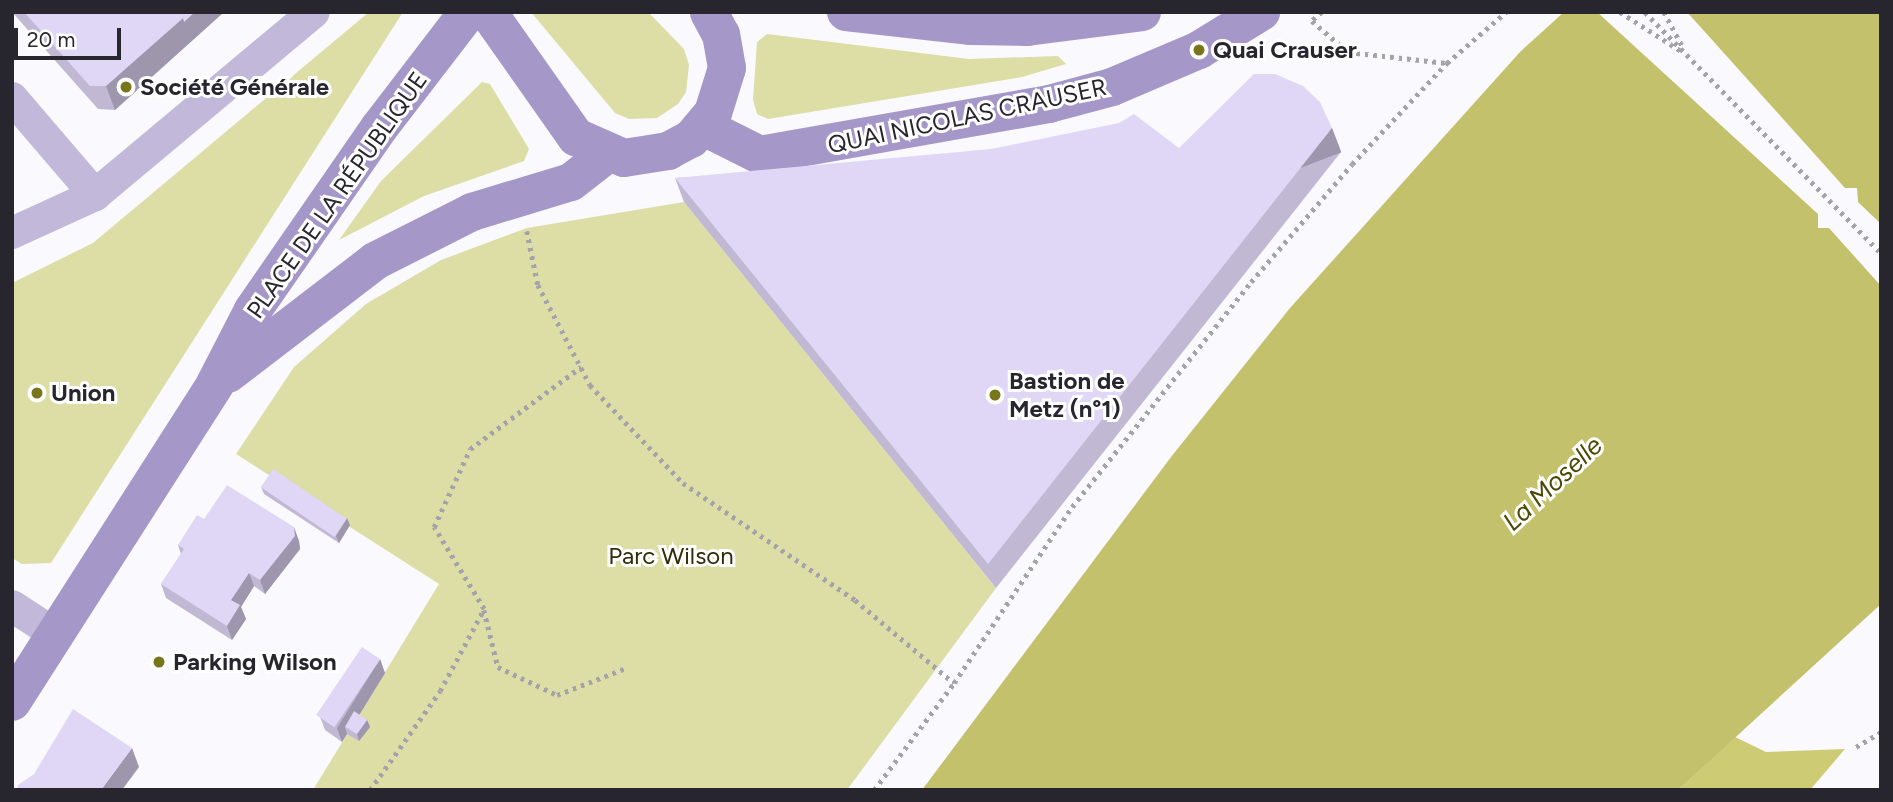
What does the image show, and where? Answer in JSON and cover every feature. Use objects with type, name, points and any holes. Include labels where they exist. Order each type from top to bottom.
[{"type":"main road","name":"PLACE DE LA RÉPUBLIQUE","points":[[12,702],[215,384],[253,310],[379,128],[468,12]]},
{"type":"main road","points":[[488,12],[558,117],[576,137],[607,154],[641,157],[668,151],[704,127],[720,98],[727,68],[721,35],[709,12]]},
{"type":"main road","points":[[846,12],[971,26],[1027,27],[1142,12]]},
{"type":"main road","name":"QUAI NICOLAS CRAUSER","points":[[704,127],[760,155],[1049,104],[1112,88],[1199,50],[1261,12]]},
{"type":"main road","name":"PLACE DE LA RÉPUBLIQUE","points":[[215,384],[375,261],[472,212],[571,182],[607,154]]},
{"type":"street","points":[[12,233],[94,195],[314,12]]},
{"type":"street","points":[[12,98],[94,195]]},
{"type":"street","points":[[12,606],[55,634]]},
{"type":"path","points":[[1322,12],[1312,21],[1348,52],[1447,63]]},
{"type":"path","points":[[1380,12],[1417,12]]},
{"type":"path","points":[[874,790],[954,682],[1072,507],[1234,303],[1352,164],[1447,63],[1506,12]]},
{"type":"path","points":[[1620,12],[1688,55]]},
{"type":"path","points":[[1645,12],[1881,253]]},
{"type":"path","points":[[1664,12],[1688,55]]},
{"type":"path","points":[[526,219],[538,285],[590,385],[683,483],[855,600],[954,682]]},
{"type":"path","points":[[581,367],[470,449],[434,527],[484,609],[498,667],[557,695],[626,668]]},
{"type":"path","points":[[370,790],[440,691],[484,609]]},
{"type":"path","points":[[1856,747],[1881,732]]},
{"type":"green space","points":[[369,12],[403,12],[51,563],[22,564],[12,558],[12,283],[93,243]]},
{"type":"green space","points":[[531,12],[648,12],[684,49],[689,65],[686,92],[678,104],[657,118],[629,119],[615,113]]},
{"type":"green space","points":[[767,34],[969,59],[1058,56],[1066,64],[1022,77],[768,119],[757,114],[753,100],[757,42]]},
{"type":"green space","points":[[482,82],[490,84],[529,149],[524,161],[424,196],[339,240],[381,181]]},
{"type":"green space","name":"Parc Wilson","points":[[684,202],[996,588],[847,790],[313,790],[439,584],[236,454],[294,367],[366,304],[441,260],[527,228]]},
{"type":"shaded area","points":[[1735,737],[1766,752],[1845,749],[1810,790],[1678,790]]},
{"type":"water","name":"La Moselle","points":[[1564,12],[1881,12],[1881,604],[1678,790],[922,790],[1171,457],[1290,308],[1520,52]]},
{"type":"pier","points":[[1597,12],[1687,12],[1845,188],[1857,188],[1858,202],[1881,224],[1881,286],[1829,228],[1818,228],[1818,214]]},
{"type":"building","points":[[24,12],[178,12],[183,18],[106,86],[90,86]]},
{"type":"building","points":[[178,12],[195,12],[184,22]]},
{"type":"building","name":"Bastion de Metz (n°1)","points":[[1254,74],[1275,74],[1303,86],[1320,102],[1332,128],[988,564],[675,178],[991,149],[1119,123],[1134,114],[1179,148]]},
{"type":"building","points":[[273,469],[347,519],[334,537],[261,487]]},
{"type":"building","points":[[227,485],[294,527],[295,536],[260,580],[249,573],[231,600],[240,605],[227,626],[161,584],[184,549],[178,545],[197,515],[204,519]]},
{"type":"building","points":[[362,647],[380,659],[334,727],[316,715]]},
{"type":"building","points":[[73,709],[132,748],[101,790],[17,790],[18,785],[34,774]]},
{"type":"building","points":[[354,711],[367,720],[357,734],[345,727]]},
{"type":"place","name":"Quai Crauser","points":[[1199,50]]},
{"type":"place","name":"Société Générale","points":[[126,87]]},
{"type":"place","name":"Union","points":[[37,393]]},
{"type":"place","name":"Bastion de Metz (n°1)","points":[[995,395]]},
{"type":"place","name":"Parking Wilson","points":[[159,662]]}]
